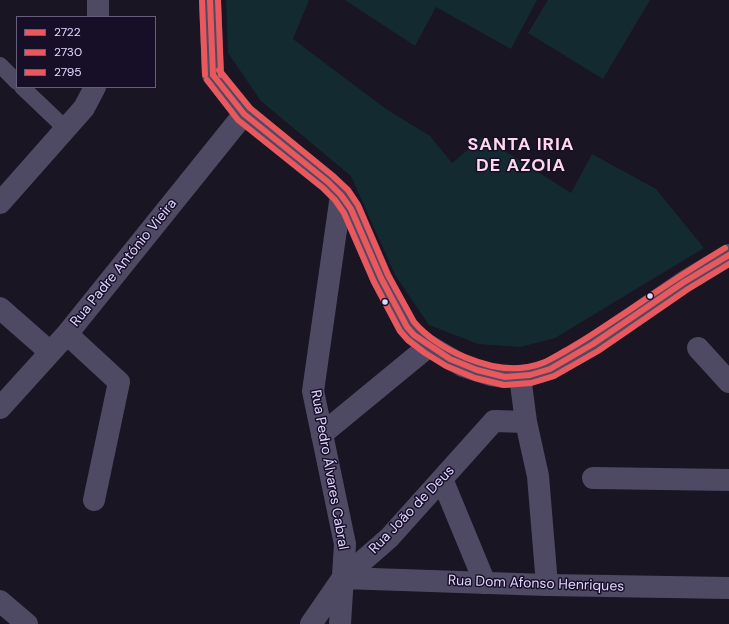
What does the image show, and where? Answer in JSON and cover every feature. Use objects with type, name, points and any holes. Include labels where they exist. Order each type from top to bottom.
[{"type":"street","points":[[98,0],[98,16]]},
{"type":"street","points":[[210,0],[213,74],[244,114],[328,182],[341,195],[351,210],[381,278],[407,327],[414,335],[450,359],[476,370],[505,377],[530,375],[550,369],[577,355],[684,282],[729,255]]},
{"type":"street","points":[[0,203],[84,108],[94,88]]},
{"type":"street","name":"Rua Padre António Vieira","points":[[0,408],[67,334],[244,114]]},
{"type":"street","name":"Rua Pedro Álvares Cabral","points":[[340,624],[345,544],[313,391],[341,195]]},
{"type":"street","points":[[0,308],[50,352]]},
{"type":"street","points":[[67,334],[119,382],[94,500]]},
{"type":"street","points":[[322,434],[429,346]]},
{"type":"street","points":[[698,348],[729,382]]},
{"type":"street","points":[[520,376],[526,422],[538,476],[546,585]]},
{"type":"street","name":"Rua João de Deus","points":[[311,624],[343,578],[388,538],[494,421],[526,422]]},
{"type":"street","points":[[593,478],[729,480]]},
{"type":"street","points":[[442,479],[485,583]]},
{"type":"street","name":"Rua Dom Afonso Henriques","points":[[343,578],[546,585],[729,588]]},
{"type":"street","points":[[0,601],[27,624]]},
{"type":"lane","points":[[0,65],[16,81]]},
{"type":"lane","points":[[23,88],[65,128]]},
{"type":"green space","points":[[226,0],[309,0],[293,39],[386,109],[430,136],[452,163],[483,137],[571,193],[592,154],[656,189],[704,248],[555,338],[520,347],[478,344],[429,325],[395,275],[351,176],[261,101],[228,53]]},
{"type":"green space","points":[[345,0],[537,0],[511,49],[436,7],[415,46]]},
{"type":"green space","points":[[548,0],[650,0],[603,79],[528,33]]},
{"type":"transit line","name":"2730","points":[[202,0],[205,75]]},
{"type":"transit line","name":"2722","points":[[210,0],[213,75]]},
{"type":"transit line","name":"2795","points":[[218,0],[221,75]]},
{"type":"transit line","name":"2795","points":[[219,70],[250,108],[348,190],[358,205],[388,275],[414,322],[437,342],[466,358],[498,367],[528,367],[539,364],[567,350],[590,336],[725,248]]},
{"type":"transit line","name":"2722","points":[[213,75],[244,114],[328,182],[341,195],[351,209],[381,278],[407,327],[414,335],[450,359],[477,370],[505,377],[530,375],[550,369],[593,344],[684,282],[729,255]]},
{"type":"transit line","name":"2730","points":[[207,80],[238,120],[323,188],[335,200],[344,213],[374,282],[400,331],[408,340],[446,366],[475,378],[504,385],[531,383],[554,376],[598,351],[688,289],[729,264]]},
{"type":"district","name":"SANTA IRIA DE AZOIA","points":[[521,155]]}]
